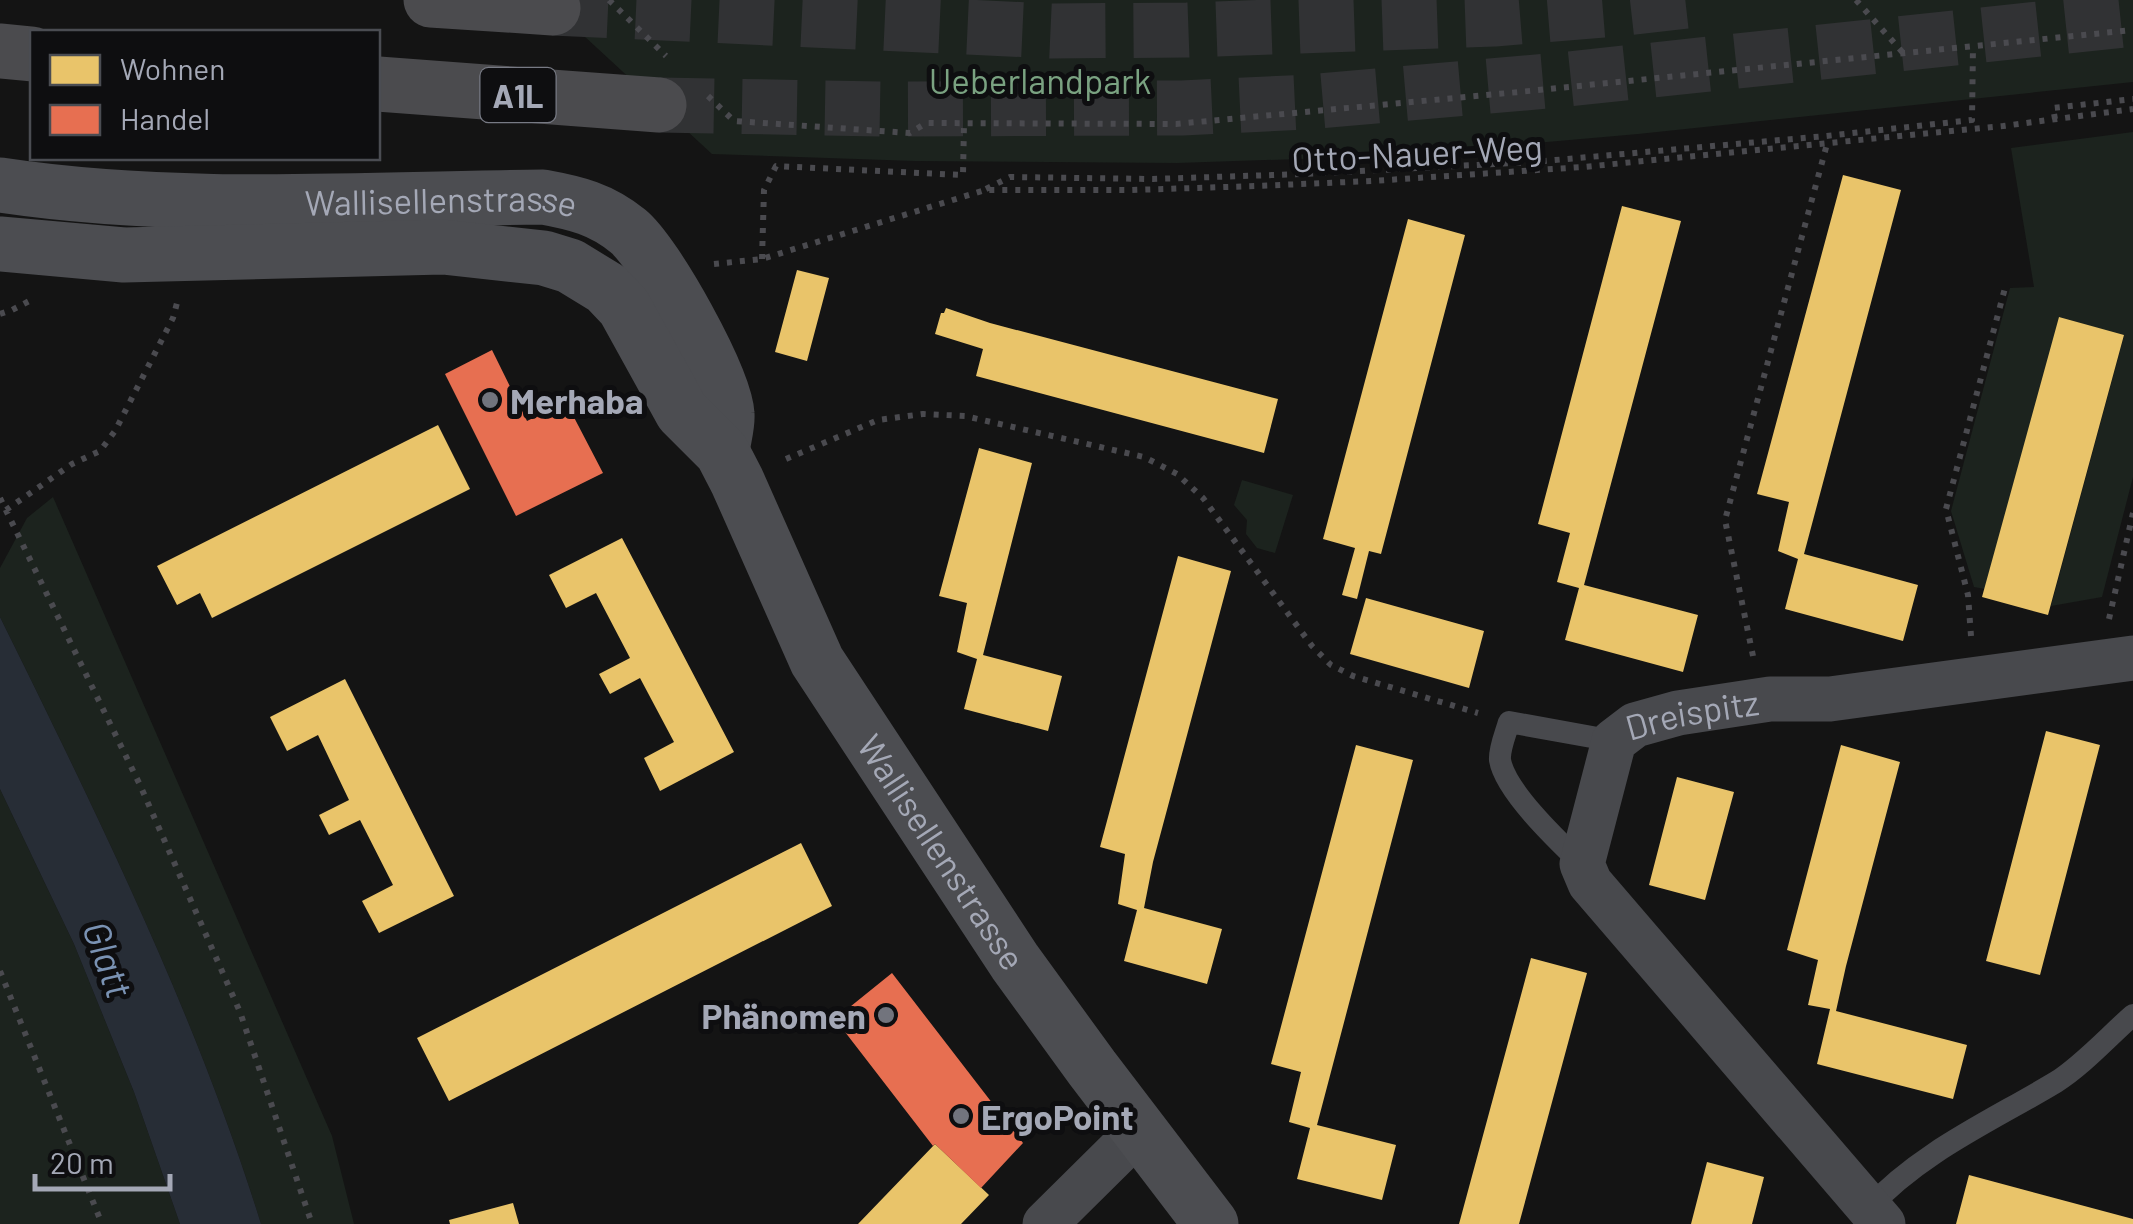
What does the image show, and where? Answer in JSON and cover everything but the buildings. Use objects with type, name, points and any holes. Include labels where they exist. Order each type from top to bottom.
[{"type":"highway","points":[[431,0],[553,8]]},
{"type":"highway","name":"A1L","points":[[380,84],[681,89]]},
{"type":"street","name":"Wallisellenstrasse","points":[[0,186],[89,196],[256,203],[544,197],[585,205],[629,232],[652,258],[707,353],[727,412],[722,452]]},
{"type":"street","name":"Wallisellenstrasse","points":[[0,244],[144,255],[443,247],[544,258],[570,266],[606,288],[624,307],[682,412],[722,452],[817,661],[979,910],[1092,1068],[1212,1224]]},
{"type":"street","name":"Dreispitz","points":[[1582,864],[1614,740],[1635,724],[1678,712],[1770,699],[1830,699],[2133,658]]},
{"type":"street","points":[[1582,864],[1590,884],[1876,1216]]},
{"type":"street","points":[[1045,1224],[1140,1130]]},
{"type":"lane","points":[[1582,864],[1554,838],[1510,784],[1500,758],[1509,722],[1614,740]]},
{"type":"lane","points":[[1876,1216],[1885,1190],[1976,1126],[2060,1079],[2133,1015]]},
{"type":"path","points":[[609,0],[681,89],[734,121],[910,133],[926,124],[1176,124],[2133,30]]},
{"type":"path","points":[[1856,0],[1904,54]]},
{"type":"path","points":[[985,190],[1010,178],[1172,178],[1533,162],[1972,120],[1973,46]]},
{"type":"path","points":[[2055,119],[2054,108],[2133,98]]},
{"type":"path","name":"Otto-Nauer-Weg","points":[[710,264],[762,258],[985,190],[1132,190],[1372,182],[1583,168],[2133,109]]},
{"type":"path","points":[[762,258],[764,190],[776,166],[963,174],[964,124]]},
{"type":"path","points":[[1756,670],[1725,520],[1827,144]]},
{"type":"path","points":[[1972,642],[1968,596],[1946,508],[2006,288]]},
{"type":"path","points":[[6,510],[72,464],[100,451],[115,431],[174,318],[180,292]]},
{"type":"path","points":[[786,459],[878,420],[923,414],[965,416],[1144,458],[1177,474],[1203,498],[1331,666],[1509,722]]},
{"type":"path","points":[[0,498],[140,785],[240,1012],[312,1224]]},
{"type":"path","points":[[2108,622],[2133,513]]},
{"type":"path","points":[[0,971],[102,1224]]},
{"type":"green space","name":"Ueberlandpark","points":[[545,0],[2133,0],[2133,82],[1387,156],[1177,163],[915,161],[712,154]]},
{"type":"green space","points":[[2133,132],[2133,477],[2102,597],[2051,606],[2124,336],[2060,317],[1985,589],[1974,587],[1951,511],[2010,288],[2034,287],[2011,148]]},
{"type":"green space","points":[[1242,480],[1293,495],[1275,553],[1257,548],[1246,534],[1247,520],[1234,505]]},
{"type":"green space","points":[[53,497],[332,1136],[354,1224],[261,1224],[175,992],[108,840],[0,617],[0,568],[27,518]]},
{"type":"green space","points":[[0,789],[74,944],[134,1092],[180,1224],[0,1224]]},
{"type":"water","name":"Glatt","points":[[0,617],[108,840],[175,992],[261,1224],[180,1224],[134,1092],[74,944],[0,789]]},
{"type":"tunnel","points":[[553,8],[1052,31],[1494,19],[1695,0]]},
{"type":"tunnel","points":[[659,105],[1182,108],[1308,102],[1559,80],[2133,19]]},
{"type":"place","name":"Merhaba","points":[[490,400]]},
{"type":"place","name":"Phänomen","points":[[886,1015]]},
{"type":"place","name":"ErgoPoint","points":[[961,1116]]}]
